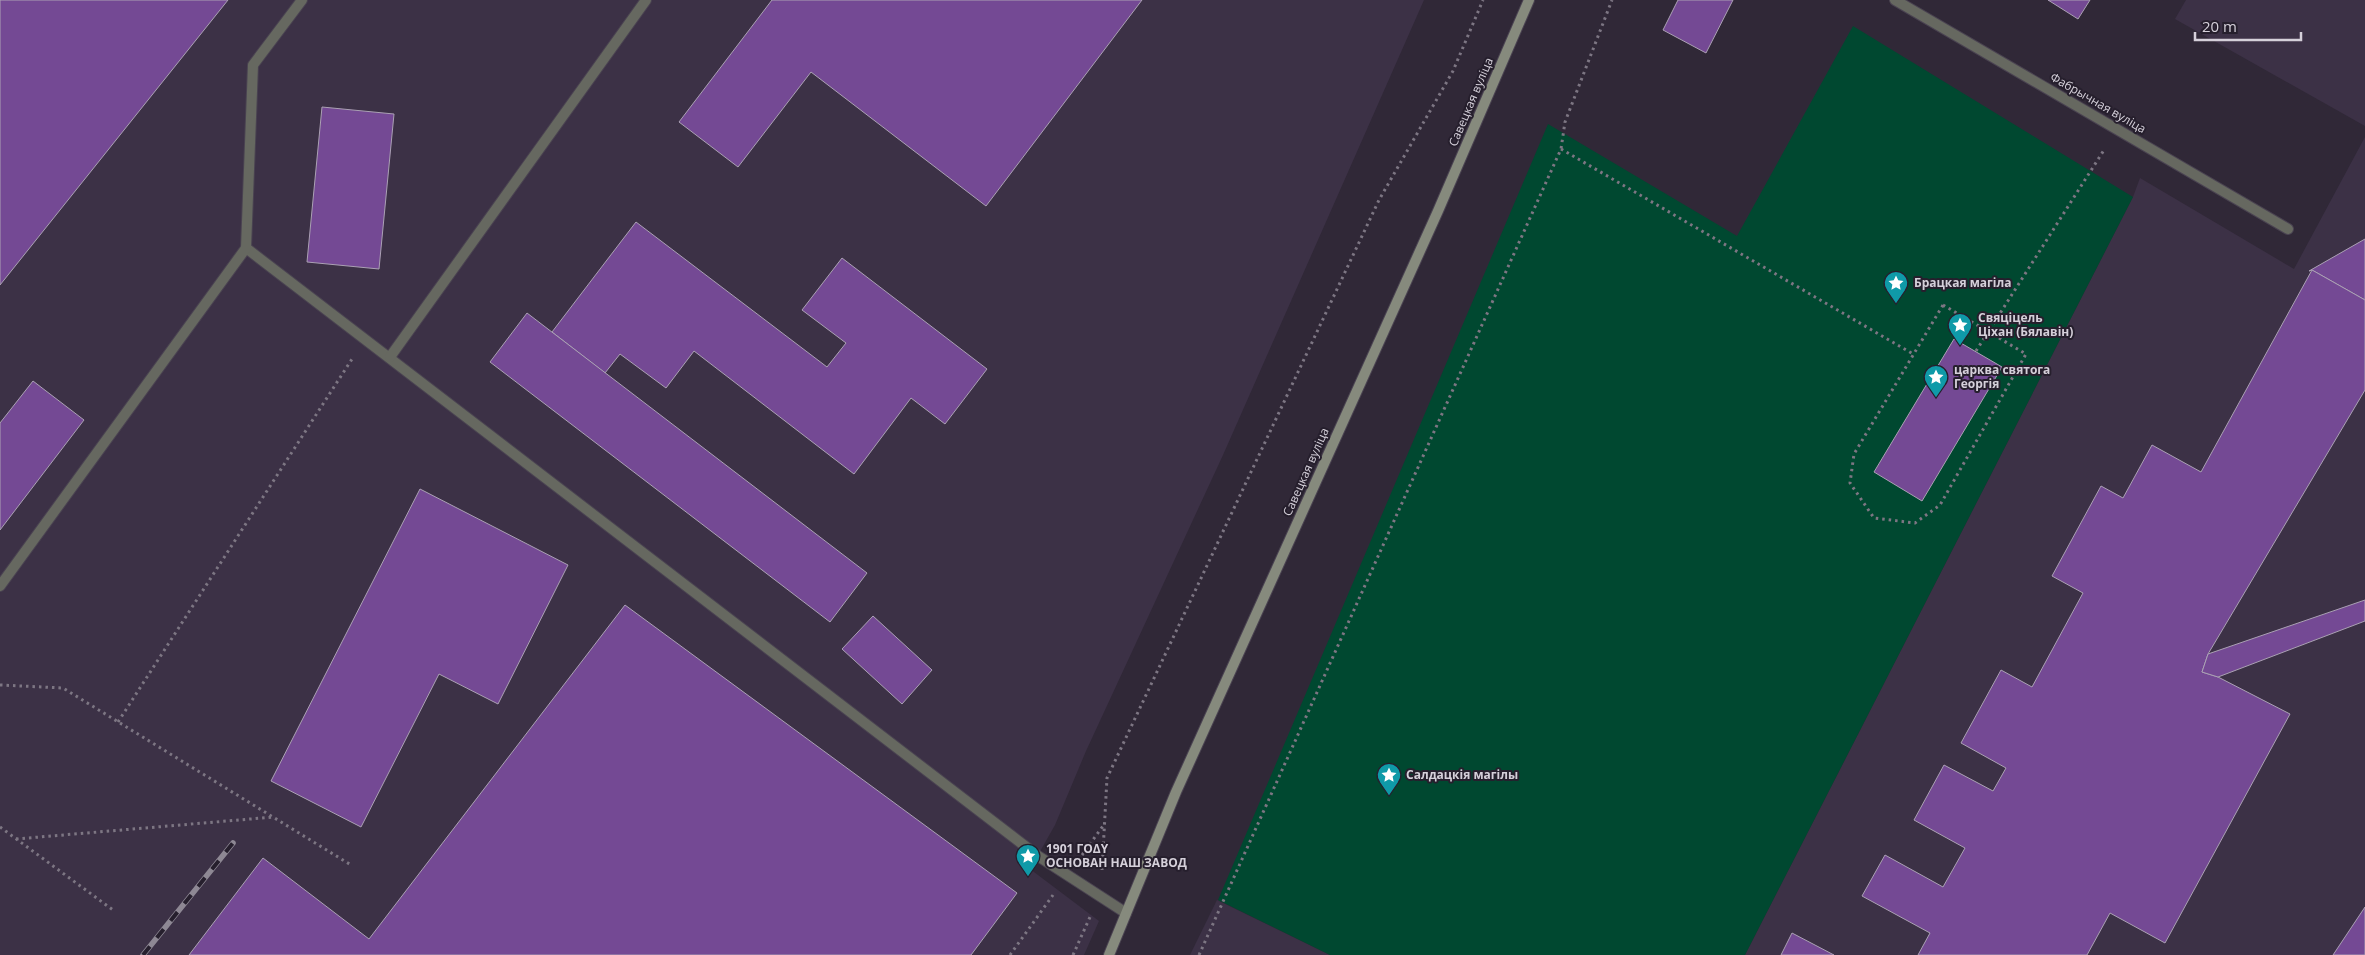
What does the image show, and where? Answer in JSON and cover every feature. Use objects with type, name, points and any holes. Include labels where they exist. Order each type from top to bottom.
[{"type":"main road","name":"Савецкая вуліца","points":[[1108,955],[1176,792],[1434,220],[1529,0]]},
{"type":"street","points":[[0,586],[246,248],[253,65],[302,0]]},
{"type":"street","points":[[390,358],[646,0]]},
{"type":"street","name":"Фабрычная вуліца","points":[[1894,0],[2118,128],[2288,229]]},
{"type":"street","points":[[246,248],[1038,856],[1126,913]]},
{"type":"path","points":[[1072,955],[1099,896],[1107,778],[1379,200],[1453,71],[1483,0]]},
{"type":"path","points":[[1199,955],[1561,149],[1565,122],[1612,0]]},
{"type":"path","points":[[1976,351],[2118,128]]},
{"type":"path","points":[[1561,149],[1913,354]]},
{"type":"path","points":[[1942,305],[1988,332],[2026,354],[1940,505],[1915,523],[1874,518],[1850,483],[1854,454],[1942,305]]},
{"type":"path","points":[[118,722],[366,339]]},
{"type":"path","points":[[0,685],[63,688],[351,865]]},
{"type":"path","points":[[16,839],[274,818]]},
{"type":"path","points":[[0,827],[113,910]]},
{"type":"shaded area","points":[[0,0],[1424,0],[1223,455],[1086,751],[1055,825],[1030,869],[1099,921],[1084,955],[0,955]]},
{"type":"shaded area","points":[[2186,0],[2365,0],[2365,126],[2175,19]]},
{"type":"shaded area","points":[[2365,137],[2365,955],[1745,955],[2133,197],[2140,178],[2294,269]]},
{"type":"shaded area","points":[[1217,900],[1330,955],[1190,955]]},
{"type":"green space","points":[[1853,26],[2133,197],[1745,955],[1330,955],[1218,900],[1548,124],[1737,236]]},
{"type":"building","points":[[0,0],[228,0],[0,285]]},
{"type":"building","points":[[772,0],[1142,0],[986,206],[811,72],[738,167],[679,122]]},
{"type":"building","points":[[1678,0],[1733,0],[1706,53],[1663,30]]},
{"type":"building","points":[[2048,0],[2090,0],[2078,19]]},
{"type":"building","points":[[322,107],[394,114],[379,269],[307,262]]},
{"type":"building","points":[[636,222],[827,367],[846,343],[802,310],[842,258],[987,369],[945,424],[911,398],[854,474],[694,351],[666,388],[620,354],[605,373],[552,332]]},
{"type":"building","points":[[2365,239],[2365,300],[2312,270],[2309,271]]},
{"type":"building","points":[[2312,270],[2365,300],[2365,390],[2208,654],[2202,672],[2218,677],[2290,714],[2165,943],[2110,913],[2087,955],[1918,955],[1930,933],[1862,896],[1885,855],[1943,887],[1965,848],[1914,820],[1944,765],[1993,791],[2006,768],[1961,743],[2001,670],[2032,687],[2083,593],[2052,576],[2101,486],[2123,498],[2152,445],[2201,472]]},
{"type":"building","points":[[527,313],[867,573],[830,622],[490,362]]},
{"type":"building","points":[[1954,339],[2002,367],[1922,501],[1874,472]]},
{"type":"building","points":[[33,381],[84,420],[0,530],[0,423]]},
{"type":"building","points":[[420,489],[568,565],[498,704],[439,674],[361,827],[271,781]]},
{"type":"building","points":[[2365,600],[2365,621],[2218,677],[2202,672],[2208,654]]},
{"type":"building","points":[[625,605],[1017,893],[971,955],[189,955],[263,858],[369,939]]},
{"type":"building","points":[[873,616],[932,670],[902,704],[842,649]]},
{"type":"building","points":[[2365,907],[2365,955],[2333,955]]},
{"type":"building","points":[[1792,933],[1834,955],[1781,955]]},
{"type":"railway","points":[[143,955],[233,843]]},
{"type":"place","name":"Брацкая магіла","points":[[1896,304]]},
{"type":"place","name":"Свяціцель Ціхан (Бялавін)","points":[[1960,346]]},
{"type":"place","name":"царква святога Георгія","points":[[1936,398]]},
{"type":"place","name":"Салдацкія магілы","points":[[1389,796]]},
{"type":"place","name":"1901 ΓΟΔΥ ОСНОВАН НАШ ЗАВОД","points":[[1028,877]]}]
